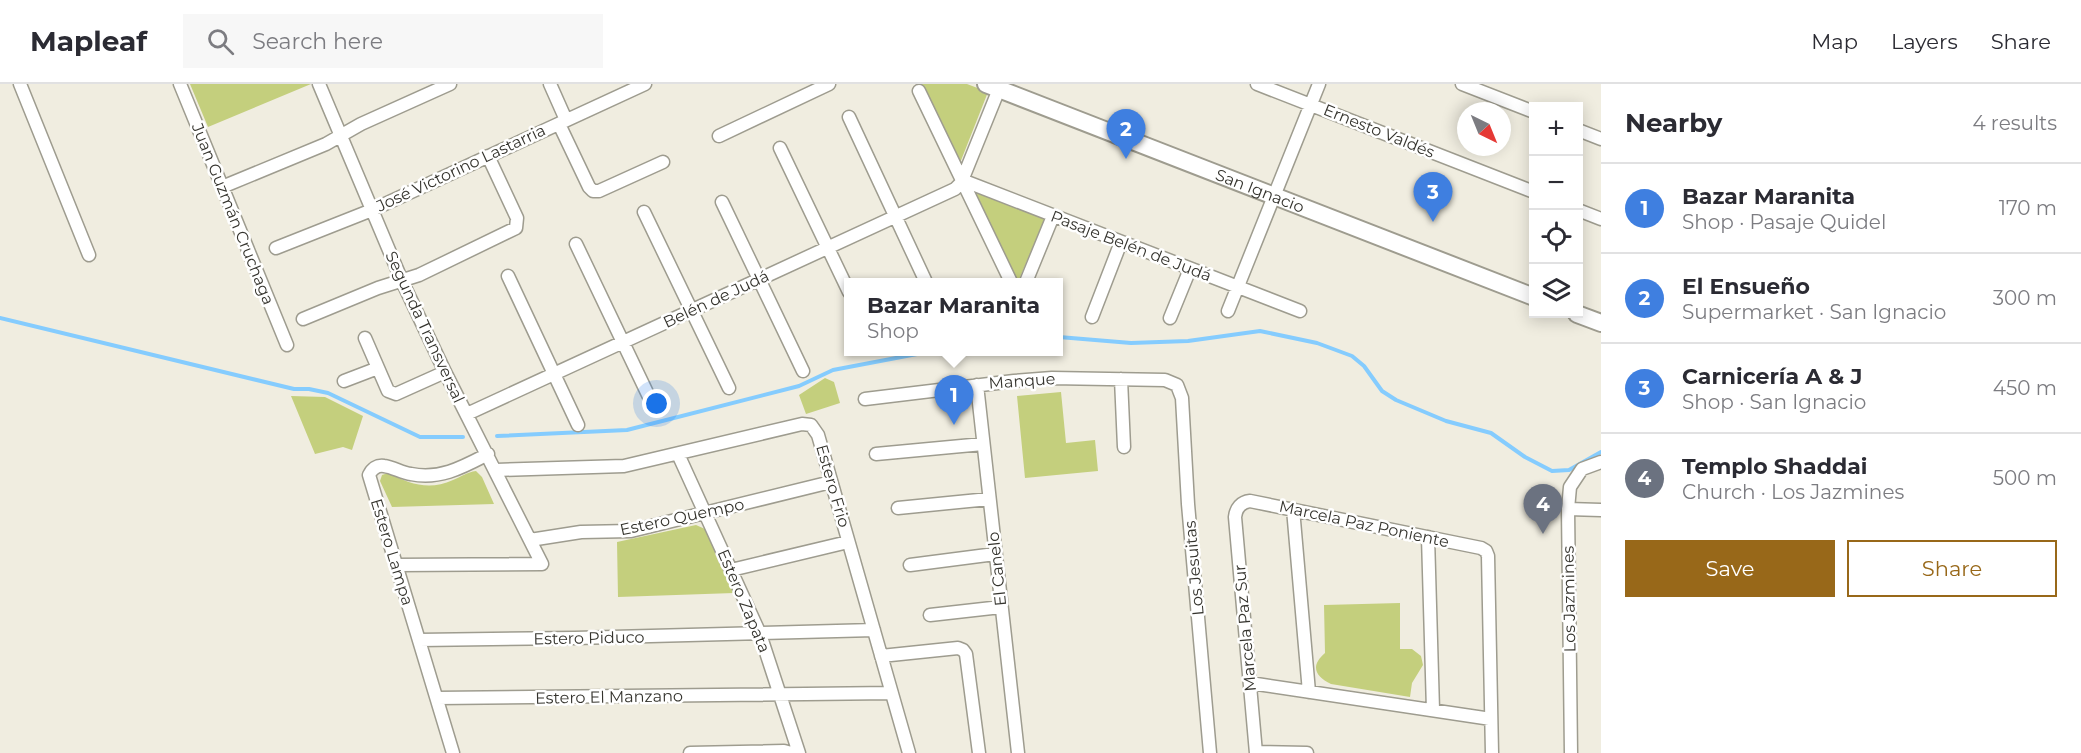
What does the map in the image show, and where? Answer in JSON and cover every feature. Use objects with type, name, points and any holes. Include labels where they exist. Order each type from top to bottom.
[{"type":"main road","name":"San Ignacio","points":[[993,86],[1529,295]]},
{"type":"main road","points":[[1583,316],[1601,323]]},
{"type":"street","points":[[20,84],[89,255]]},
{"type":"street","name":"Juan Guzmán Cruchaga","points":[[180,84],[286,345]]},
{"type":"street","name":"Segunda Transversal","points":[[319,84],[402,281],[445,372],[542,564],[396,565]]},
{"type":"street","points":[[222,187],[326,144],[362,124],[450,84]]},
{"type":"street","points":[[550,84],[562,122],[589,187],[593,191],[599,191],[663,162]]},
{"type":"street","name":"José Victorino Lastarria","points":[[276,248],[372,210],[645,84]]},
{"type":"street","points":[[719,136],[829,84]]},
{"type":"street","name":"Ernesto Valdés","points":[[1257,84],[1529,190]]},
{"type":"street","points":[[1228,311],[1319,84]]},
{"type":"street","points":[[1462,84],[1529,110]]},
{"type":"street","points":[[962,180],[993,86]]},
{"type":"street","points":[[919,91],[1009,278]]},
{"type":"street","points":[[849,117],[924,278]]},
{"type":"street","points":[[1583,132],[1601,139]]},
{"type":"street","points":[[780,148],[844,282]]},
{"type":"street","points":[[303,319],[378,288],[419,275],[513,230],[518,225],[517,218],[488,156]]},
{"type":"street","name":"Pasaje Belén de Judá","points":[[962,180],[1300,311]]},
{"type":"street","name":"Belén de Judá","points":[[467,414],[952,191],[959,186],[962,180]]},
{"type":"street","points":[[722,202],[803,371]]},
{"type":"street","points":[[644,212],[729,388]]},
{"type":"street","points":[[1583,212],[1601,219]]},
{"type":"street","points":[[1028,278],[1053,216]]},
{"type":"street","points":[[1092,317],[1121,242]]},
{"type":"street","points":[[576,244],[651,401]]},
{"type":"street","points":[[1170,318],[1190,269]]},
{"type":"street","points":[[508,276],[578,425]]},
{"type":"street","points":[[365,338],[388,391],[392,394],[445,372]]},
{"type":"street","points":[[344,381],[378,368]]},
{"type":"street","name":"Manque","points":[[865,399],[1052,378],[1165,380],[1178,385]]},
{"type":"street","points":[[1121,379],[1124,447]]},
{"type":"street","name":"El Canelo","points":[[977,385],[1018,753]]},
{"type":"street","name":"Los Jesuitas","points":[[1178,385],[1182,398],[1188,504],[1210,753]]},
{"type":"street","name":"Estero Frio","points":[[496,470],[616,467],[802,424],[811,425],[817,433],[909,753]]},
{"type":"street","points":[[876,454],[983,444]]},
{"type":"street","name":"Estero Lampa","points":[[453,753],[369,475],[371,471],[384,466],[408,474],[439,475],[488,454]]},
{"type":"street","name":"Estero Zapata","points":[[678,454],[760,634],[799,753]]},
{"type":"street","name":"Los Jazmines","points":[[1571,753],[1568,509],[1570,488],[1582,469],[1601,462]]},
{"type":"street","name":"Estero Quempo","points":[[530,540],[581,532],[631,531],[831,482]]},
{"type":"street","points":[[898,508],[989,499]]},
{"type":"street","name":"Marcela Paz Poniente","points":[[1241,504],[1250,501],[1293,509],[1486,551],[1488,556],[1491,719]]},
{"type":"street","name":"Marcela Paz Sur","points":[[1241,504],[1235,517],[1256,752]]},
{"type":"street","points":[[1293,509],[1309,692]]},
{"type":"street","points":[[1568,509],[1601,510]]},
{"type":"street","points":[[1428,537],[1433,710]]},
{"type":"street","points":[[731,570],[849,542]]},
{"type":"street","points":[[910,565],[995,554]]},
{"type":"street","points":[[930,615],[1001,607]]},
{"type":"street","name":"Estero Piduco","points":[[419,640],[874,630]]},
{"type":"street","points":[[881,656],[958,648],[963,650],[966,654],[979,753]]},
{"type":"street","points":[[1250,683],[1491,719],[1492,753]]},
{"type":"street","name":"Estero El Manzano","points":[[437,698],[892,693]]},
{"type":"street","points":[[690,753],[784,751],[791,753]]},
{"type":"street","points":[[1256,752],[1306,753]]},
{"type":"green space","points":[[190,84],[311,84],[208,127]]},
{"type":"green space","points":[[920,84],[967,84],[988,92],[960,163],[917,90]]},
{"type":"green space","points":[[971,185],[1046,216],[1020,278],[1012,278]]},
{"type":"green space","points":[[825,378],[834,382],[840,403],[806,414],[799,395]]},
{"type":"green space","points":[[1061,392],[1066,443],[1095,440],[1098,471],[1025,478],[1017,396]]},
{"type":"green space","points":[[291,396],[325,397],[363,416],[352,450],[343,447],[315,454]]},
{"type":"green space","points":[[476,471],[482,477],[494,504],[392,507],[380,481],[382,475],[388,473],[412,483],[428,486],[444,483]]},
{"type":"green space","points":[[696,525],[705,529],[734,593],[618,597],[617,542]]},
{"type":"green space","points":[[1400,603],[1400,649],[1412,649],[1421,656],[1423,665],[1412,683],[1410,697],[1331,684],[1321,678],[1316,666],[1325,653],[1324,605]]},
{"type":"waterway","points":[[0,318],[294,389],[328,393],[420,437],[463,437]]},
{"type":"waterway","points":[[1063,337],[1131,343],[1188,341],[1260,331],[1317,343],[1352,356],[1364,366],[1382,391],[1396,400],[1446,421],[1491,433],[1525,457],[1552,471],[1569,470],[1601,452]]},
{"type":"waterway","points":[[497,436],[627,430],[799,386],[833,370],[906,356]]},
{"type":"place","name":"El Ensueño","points":[[1126,159]]},
{"type":"place","name":"Carnicería A & J","points":[[1433,222]]},
{"type":"place","name":"Bazar Maranita","points":[[954,425]]},
{"type":"place","name":"Templo Shaddai","points":[[1543,534]]}]
